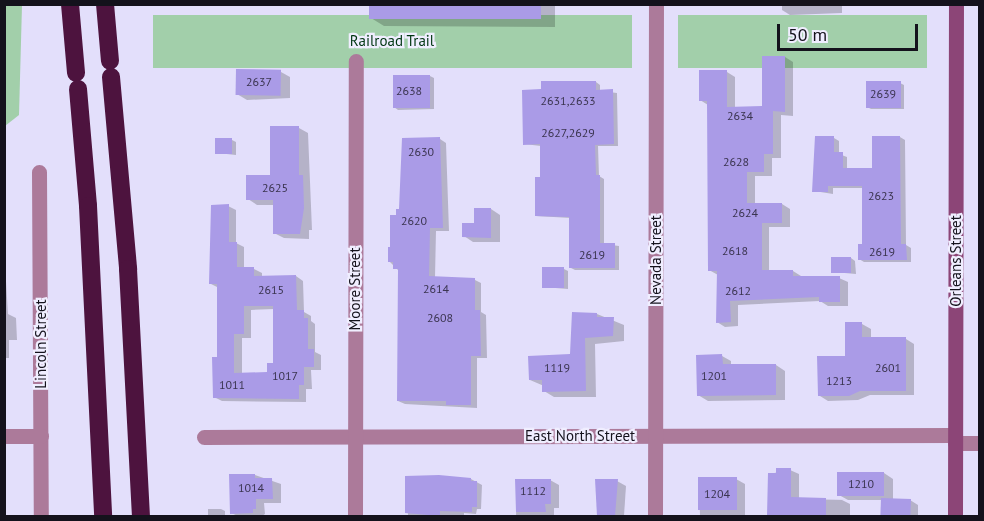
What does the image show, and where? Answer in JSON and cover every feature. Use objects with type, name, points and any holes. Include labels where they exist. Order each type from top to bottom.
[{"type":"highway","points":[[70,4],[88,206],[103,516]]},
{"type":"highway","points":[[105,4],[128,269],[141,516]]},
{"type":"main road","name":"Orleans Street","points":[[955,516],[956,4]]},
{"type":"street","name":"Nevada Street","points":[[655,516],[656,4]]},
{"type":"street","name":"Moore Street","points":[[355,516],[356,61]]},
{"type":"street","name":"Lincoln Street","points":[[39,172],[41,516]]},
{"type":"street","points":[[4,436],[41,436]]},
{"type":"street","name":"East North Street","points":[[204,437],[655,436],[956,439],[980,443]]},
{"type":"green space","points":[[5,4],[22,5],[19,115],[5,126]]},
{"type":"green space","name":"Railroad Trail","points":[[153,15],[632,15],[632,68],[153,68]]},
{"type":"green space","points":[[678,15],[927,15],[927,68],[678,68]]},
{"type":"building","points":[[369,4],[541,4],[541,19],[369,19]]},
{"type":"building","points":[[762,56],[785,56],[785,112],[773,111],[773,154],[764,154],[764,172],[747,172],[747,203],[782,203],[782,223],[762,223],[762,270],[793,270],[793,276],[840,276],[840,302],[819,302],[819,297],[730,301],[731,322],[716,323],[717,271],[708,271],[707,101],[699,101],[699,70],[727,70],[727,107],[762,106]]},
{"type":"building","points":[[236,69],[281,70],[281,96],[236,95]]},
{"type":"building","points":[[393,75],[430,75],[430,108],[393,108]]},
{"type":"building","points":[[541,81],[596,81],[596,90],[613,89],[614,144],[595,145],[596,175],[600,175],[600,243],[615,243],[615,268],[569,268],[569,217],[535,216],[535,177],[540,177],[540,144],[523,145],[522,90],[541,89]]},
{"type":"building","points":[[866,81],[901,81],[901,108],[866,108]]},
{"type":"building","points":[[270,126],[299,126],[299,175],[303,175],[304,208],[300,234],[273,234],[273,200],[246,200],[246,175],[270,175]]},
{"type":"building","points":[[815,136],[834,136],[834,152],[843,152],[843,168],[872,168],[872,136],[900,136],[901,244],[906,244],[907,260],[858,260],[858,244],[862,244],[862,186],[828,186],[828,192],[812,192]]},
{"type":"building","points":[[440,137],[443,228],[430,228],[429,276],[475,278],[475,310],[480,310],[481,356],[471,356],[471,405],[446,405],[446,401],[397,401],[398,269],[393,269],[393,262],[388,262],[388,247],[390,247],[390,215],[396,215],[396,209],[399,209],[402,138]]},
{"type":"building","points":[[215,138],[232,138],[232,154],[215,154]]},
{"type":"building","points":[[229,204],[229,242],[237,242],[237,267],[254,267],[254,276],[296,275],[297,310],[304,310],[304,318],[308,318],[308,349],[314,349],[314,367],[304,367],[304,385],[299,385],[299,399],[213,398],[212,357],[217,357],[217,284],[209,284],[211,205]],"holes":[[[244,306],[273,306],[273,363],[267,363],[267,372],[234,373],[234,334],[244,334]]]},
{"type":"building","points":[[474,208],[491,208],[491,238],[462,237],[462,223],[474,223]]},
{"type":"building","points":[[831,257],[851,257],[851,273],[831,273]]},
{"type":"building","points":[[542,267],[564,267],[564,288],[542,288]]},
{"type":"building","points":[[572,312],[597,313],[597,317],[614,317],[613,336],[585,338],[586,391],[542,392],[542,380],[529,380],[528,356],[570,354]]},
{"type":"building","points":[[845,322],[862,322],[862,337],[906,337],[906,391],[860,391],[849,396],[818,396],[817,356],[845,356]]},
{"type":"building","points":[[722,354],[723,364],[776,364],[776,395],[697,396],[696,355]]},
{"type":"building","points":[[776,468],[791,468],[791,497],[826,498],[826,515],[767,516],[768,473],[776,473]]},
{"type":"building","points":[[837,472],[884,472],[884,496],[837,496]]},
{"type":"building","points":[[229,474],[255,474],[255,478],[272,478],[273,499],[256,499],[256,509],[253,509],[253,513],[230,514]]},
{"type":"building","points":[[439,475],[471,478],[471,481],[477,481],[477,507],[472,507],[472,512],[440,511],[440,516],[405,513],[405,476]]},
{"type":"building","points":[[698,477],[737,477],[737,510],[698,510]]},
{"type":"building","points":[[515,479],[551,479],[551,504],[545,504],[546,512],[516,512]]},
{"type":"building","points":[[595,479],[618,479],[615,516],[597,516]]},
{"type":"building","points":[[881,498],[911,499],[910,516],[880,516]]}]
